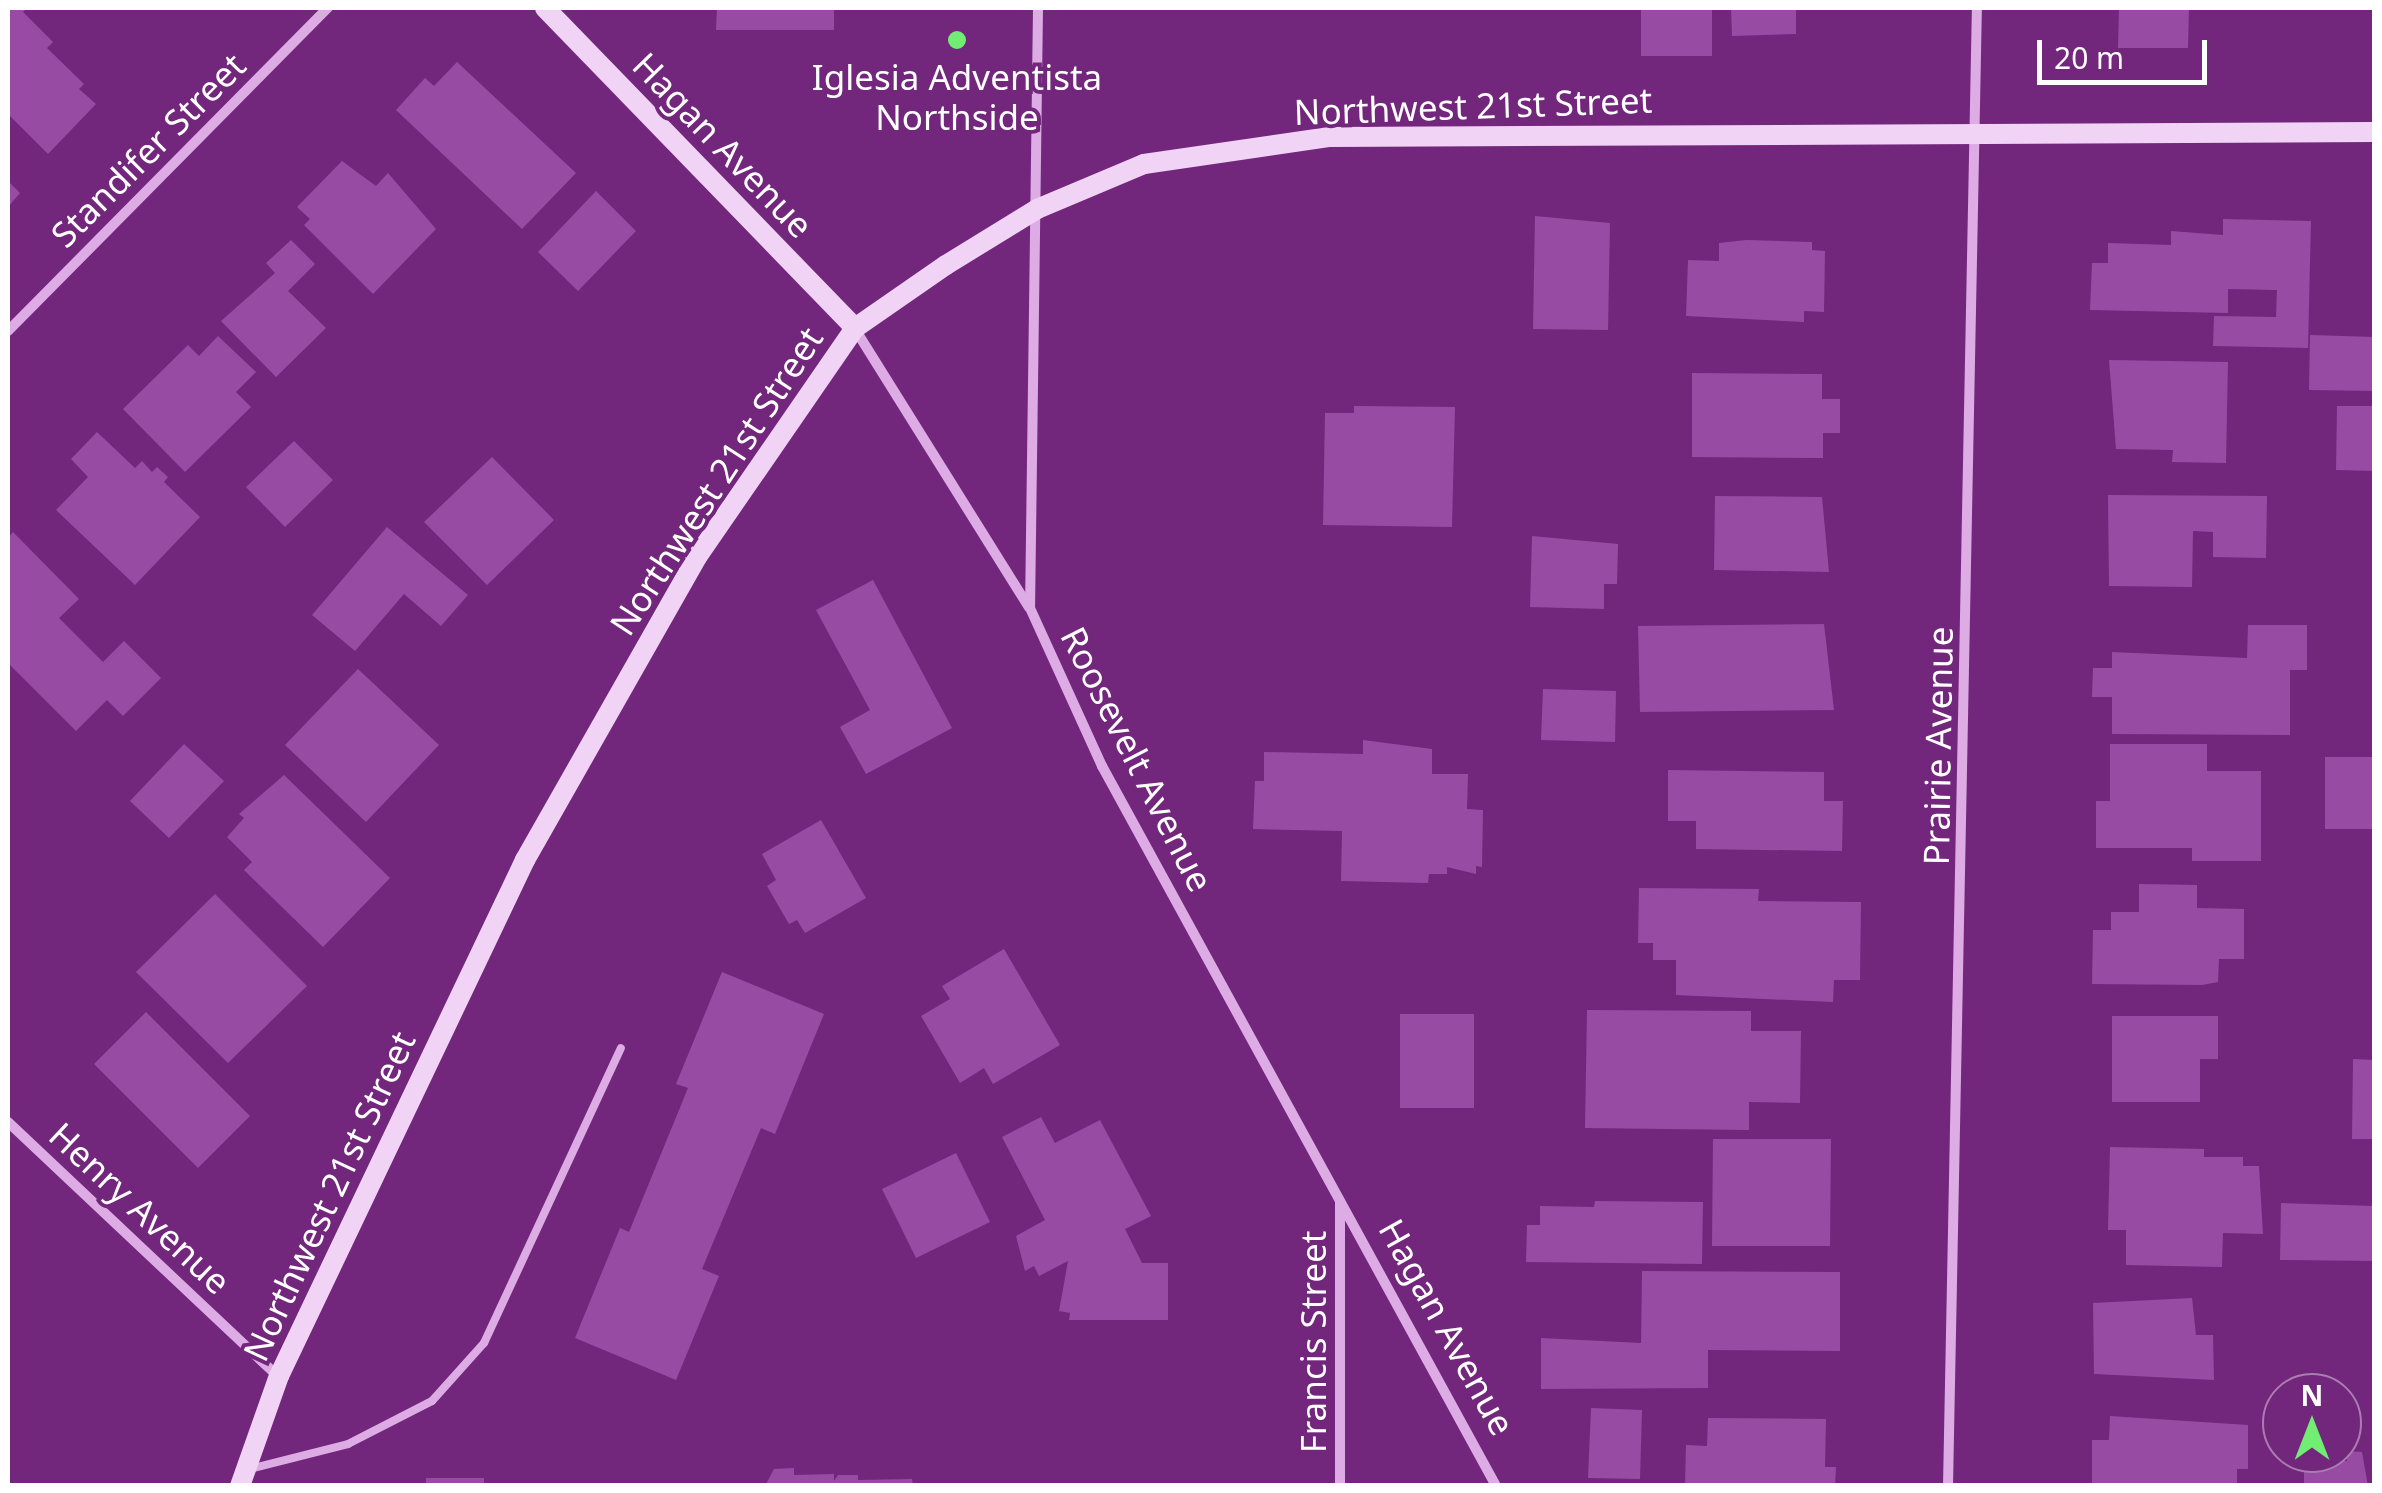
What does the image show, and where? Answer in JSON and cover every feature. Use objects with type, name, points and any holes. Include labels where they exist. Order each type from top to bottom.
[{"type":"street","name":"Standifer Street","points":[[8,332],[328,8]]},
{"type":"street","name":"Hagan Avenue","points":[[544,8],[561,16],[855,328]]},
{"type":"street","name":"Roosevelt Avenue","points":[[1038,8],[1030,608],[1102,766],[1340,1199]]},
{"type":"street","name":"Prairie Avenue","points":[[1948,1486],[1977,8]]},
{"type":"street","name":"Northwest 21st Street","points":[[242,1478],[279,1376],[525,860],[697,557],[855,328],[1037,210],[1144,164],[1330,136],[1976,130],[2374,132]]},
{"type":"street","points":[[855,328],[1030,608]]},
{"type":"street","name":"Henry Avenue","points":[[8,1122],[279,1376]]},
{"type":"street","name":"Hagan Avenue","points":[[1340,1199],[1496,1486]]},
{"type":"street","name":"Francis Street","points":[[1340,1199],[1340,1486]]},
{"type":"lane","points":[[242,1478],[348,1444],[432,1401],[484,1343],[621,1048]]},
{"type":"building","points":[[8,8],[28,8],[23,12],[53,42],[47,48],[84,84],[79,89],[96,104],[48,154],[8,114]]},
{"type":"building","points":[[717,8],[834,8],[834,30],[716,30]]},
{"type":"building","points":[[1641,8],[1712,8],[1712,56],[1641,56]]},
{"type":"building","points":[[1731,8],[1796,8],[1796,34],[1732,36]]},
{"type":"building","points":[[2119,8],[2189,8],[2188,48],[2118,48]]},
{"type":"building","points":[[457,62],[576,173],[522,229],[396,110],[425,78],[434,86]]},
{"type":"building","points":[[342,161],[376,186],[388,173],[436,229],[373,294],[304,225],[310,219],[297,207]]},
{"type":"building","points":[[8,181],[20,193],[8,207]]},
{"type":"building","points":[[596,191],[636,231],[578,291],[538,252]]},
{"type":"building","points":[[1535,216],[1610,223],[1608,330],[1533,329]]},
{"type":"building","points":[[2223,219],[2311,221],[2308,348],[2213,346],[2214,316],[2276,317],[2277,290],[2228,289],[2228,313],[2090,310],[2092,263],[2108,263],[2108,243],[2171,245],[2171,231],[2223,235]]},
{"type":"building","points":[[291,240],[315,264],[288,291],[326,328],[276,377],[221,321],[275,273],[266,263]]},
{"type":"building","points":[[1812,242],[1812,250],[1825,251],[1824,312],[1804,311],[1804,322],[1686,316],[1688,260],[1719,261],[1719,243]]},
{"type":"building","points":[[2310,335],[2374,337],[2374,391],[2309,390]]},
{"type":"building","points":[[218,336],[256,372],[236,392],[251,407],[185,472],[123,409],[188,345],[199,356]]},
{"type":"building","points":[[2109,360],[2228,362],[2226,463],[2172,462],[2173,450],[2116,449]]},
{"type":"building","points":[[1692,373],[1822,374],[1822,399],[1840,399],[1840,433],[1823,433],[1823,458],[1692,457]]},
{"type":"building","points":[[1354,406],[1455,407],[1452,527],[1323,525],[1325,413],[1354,413]]},
{"type":"building","points":[[2337,406],[2374,406],[2374,471],[2336,470]]},
{"type":"building","points":[[97,432],[135,468],[142,461],[152,472],[157,467],[168,477],[164,482],[200,517],[135,585],[56,510],[88,477],[71,459]]},
{"type":"building","points":[[294,441],[333,480],[285,527],[246,487]]},
{"type":"building","points":[[492,457],[554,520],[487,585],[424,522]]},
{"type":"building","points":[[2108,495],[2267,496],[2266,558],[2213,557],[2213,532],[2193,531],[2192,587],[2109,586]]},
{"type":"building","points":[[1715,496],[1822,497],[1829,572],[1714,570]]},
{"type":"building","points":[[387,527],[468,595],[441,626],[404,594],[355,651],[312,615]]},
{"type":"building","points":[[13,532],[79,599],[59,618],[103,662],[124,641],[161,678],[123,716],[107,700],[76,731],[8,663],[8,538]]},
{"type":"building","points":[[1532,536],[1618,544],[1617,584],[1604,584],[1604,609],[1530,607]]},
{"type":"building","points":[[873,580],[952,728],[866,774],[840,727],[870,710],[816,610]]},
{"type":"building","points":[[1824,624],[1834,710],[1640,712],[1638,626]]},
{"type":"building","points":[[2248,625],[2307,625],[2307,670],[2290,670],[2290,735],[2112,734],[2112,697],[2092,697],[2093,668],[2112,668],[2112,652],[2247,658]]},
{"type":"building","points":[[358,669],[439,745],[366,822],[285,745]]},
{"type":"building","points":[[1543,689],[1616,691],[1615,742],[1541,740]]},
{"type":"building","points":[[1363,740],[1432,749],[1432,774],[1468,774],[1467,809],[1483,810],[1482,867],[1476,866],[1476,874],[1447,867],[1447,874],[1429,874],[1428,883],[1341,881],[1342,831],[1253,829],[1255,781],[1264,781],[1264,752],[1363,754]]},
{"type":"building","points":[[184,744],[224,781],[169,838],[130,801]]},
{"type":"building","points":[[2110,744],[2207,744],[2207,771],[2261,771],[2261,861],[2192,861],[2192,848],[2096,848],[2096,801],[2110,801]]},
{"type":"building","points":[[2325,757],[2374,757],[2374,829],[2325,829]]},
{"type":"building","points":[[1668,770],[1824,772],[1824,801],[1843,801],[1842,851],[1696,849],[1696,821],[1668,821]]},
{"type":"building","points":[[284,775],[390,878],[323,947],[244,870],[252,862],[227,837],[244,818],[239,814]]},
{"type":"building","points":[[821,820],[866,898],[805,933],[797,920],[789,924],[767,886],[776,880],[762,854]]},
{"type":"building","points":[[2139,884],[2197,885],[2197,908],[2244,909],[2244,959],[2219,959],[2218,982],[2202,985],[2092,984],[2093,930],[2111,930],[2111,912],[2139,912]]},
{"type":"building","points":[[1639,888],[1759,889],[1758,901],[1861,902],[1860,980],[1834,980],[1833,1002],[1676,995],[1676,960],[1653,960],[1653,943],[1638,943]]},
{"type":"building","points":[[215,894],[307,986],[228,1063],[136,972]]},
{"type":"building","points":[[1004,949],[1060,1045],[993,1084],[984,1068],[960,1083],[921,1016],[950,999],[942,986]]},
{"type":"building","points":[[722,972],[824,1014],[775,1134],[761,1128],[702,1269],[719,1276],[676,1380],[575,1338],[620,1228],[629,1232],[688,1088],[676,1084]]},
{"type":"building","points":[[1587,1010],[1751,1011],[1751,1031],[1801,1031],[1800,1103],[1749,1102],[1749,1130],[1585,1128]]},
{"type":"building","points":[[146,1012],[250,1116],[198,1168],[94,1064]]},
{"type":"building","points":[[1400,1014],[1474,1014],[1474,1108],[1400,1108]]},
{"type":"building","points":[[2112,1016],[2218,1016],[2218,1059],[2200,1059],[2200,1102],[2112,1102]]},
{"type":"building","points":[[2353,1059],[2374,1060],[2374,1139],[2352,1139]]},
{"type":"building","points":[[1041,1117],[1055,1143],[1100,1120],[1151,1216],[1125,1229],[1142,1263],[1168,1263],[1168,1320],[1069,1320],[1070,1313],[1059,1311],[1068,1261],[1039,1276],[1034,1266],[1025,1271],[1016,1236],[1045,1220],[1002,1137]]},
{"type":"building","points":[[1713,1139],[1831,1139],[1830,1246],[1712,1246]]},
{"type":"building","points":[[2110,1147],[2204,1149],[2204,1157],[2243,1157],[2243,1166],[2259,1166],[2263,1234],[2223,1233],[2222,1267],[2126,1265],[2126,1230],[2108,1230]]},
{"type":"building","points":[[956,1153],[990,1222],[916,1258],[882,1189]]},
{"type":"building","points":[[1595,1201],[1703,1202],[1702,1264],[1526,1262],[1527,1225],[1540,1225],[1540,1206],[1594,1207]]},
{"type":"building","points":[[2281,1203],[2374,1206],[2374,1261],[2280,1260]]},
{"type":"building","points":[[1642,1271],[1840,1272],[1840,1351],[1708,1350],[1708,1388],[1541,1389],[1541,1338],[1641,1343]]},
{"type":"building","points":[[2192,1298],[2196,1335],[2213,1335],[2214,1380],[2094,1374],[2093,1303]]},
{"type":"building","points":[[1591,1408],[1642,1410],[1640,1479],[1588,1478]]},
{"type":"building","points":[[2110,1416],[2248,1425],[2248,1469],[2237,1469],[2237,1486],[2092,1483],[2092,1440],[2109,1440]]},
{"type":"building","points":[[1708,1418],[1826,1419],[1825,1467],[1836,1467],[1835,1486],[1685,1486],[1686,1445],[1707,1446]]},
{"type":"building","points":[[2362,1452],[2368,1486],[2304,1486],[2304,1473],[2362,1473]]},
{"type":"building","points":[[794,1468],[794,1475],[834,1474],[834,1481],[838,1475],[858,1475],[858,1480],[912,1479],[913,1486],[765,1486],[774,1469]]},
{"type":"building","points":[[426,1478],[484,1478],[484,1486],[426,1486]]},
{"type":"place","name":"Iglesia Adventista Northside","points":[[957,40]]}]
